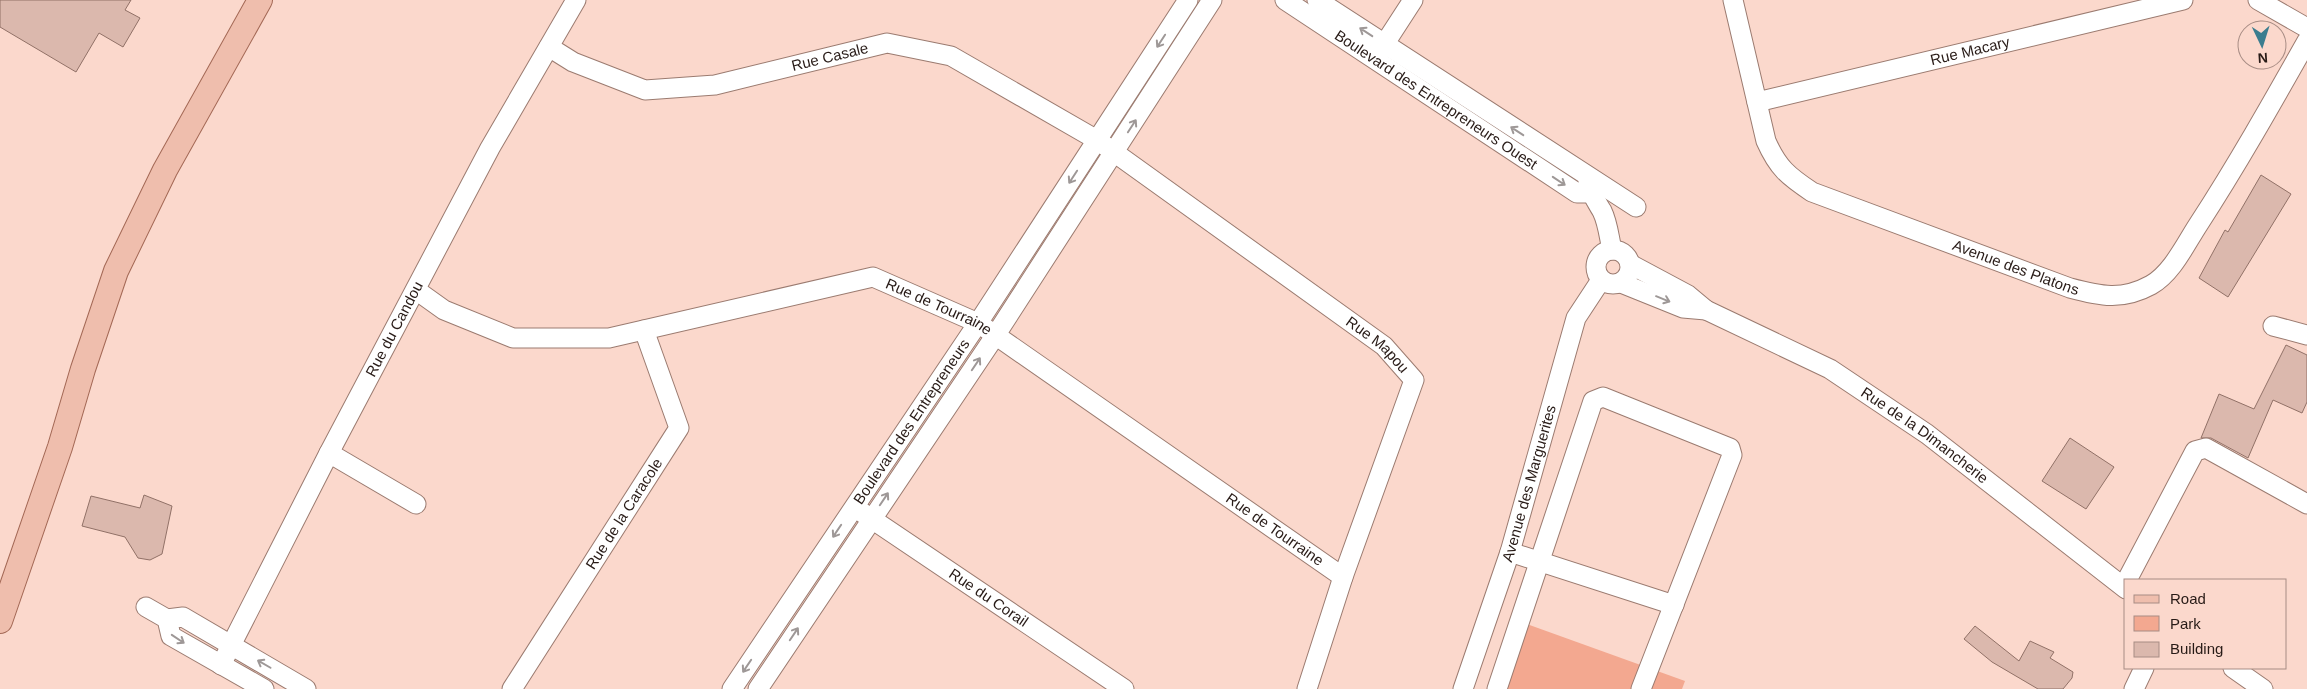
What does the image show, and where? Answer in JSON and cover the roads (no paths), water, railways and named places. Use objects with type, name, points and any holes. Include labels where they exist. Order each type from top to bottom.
[{"type":"main road","points":[[0,621],[60,447],[83,369],[116,270],[165,170],[260,0]]},
{"type":"street","name":"Rue du Candou","points":[[222,665],[490,148],[576,0]]},
{"type":"street","name":"Boulevard des Entrepreneurs","points":[[732,689],[853,506],[978,323],[1188,0]]},
{"type":"street","name":"Boulevard des Entrepreneurs","points":[[758,689],[871,518],[995,336],[1212,0]]},
{"type":"street","name":"Boulevard des Entrepreneurs Ouest","points":[[1285,0],[1380,51],[1589,184],[1608,228],[1612,250]]},
{"type":"street","name":"Boulevard des Entrepreneurs Ouest","points":[[1318,0],[1380,51]]},
{"type":"street","points":[[1380,51],[1413,0]]},
{"type":"street","name":"Avenue des Platons","points":[[1733,0],[1766,141],[1774,161],[1791,178],[1812,192],[2070,288],[2101,297],[2126,294],[2152,284],[2170,268],[2239,162],[2307,41]]},
{"type":"street","name":"Rue Macary","points":[[1757,102],[2183,0]]},
{"type":"street","points":[[2258,0],[2307,28]]},
{"type":"street","name":"Rue Casale","points":[[549,47],[573,62],[646,90],[715,85],[887,42],[951,56],[1097,140]]},
{"type":"street","name":"Rue Mapou","points":[[1097,140],[1384,346],[1414,380],[1343,577],[1308,689]]},
{"type":"street","points":[[1589,184],[1636,207]]},
{"type":"street","points":[[1612,250],[1624,254],[1630,264],[1630,272],[1621,283],[1614,285],[1600,280],[1596,273],[1595,265],[1598,258],[1604,252],[1612,250]]},
{"type":"street","name":"Rue de la Dimancherie","points":[[1630,264],[1688,295],[1706,310],[1830,369],[1927,434],[2124,584]]},
{"type":"street","name":"Rue de Tourraine","points":[[416,290],[444,310],[512,338],[609,338],[873,277],[978,323],[1343,577]]},
{"type":"street","name":"Avenue des Marguerites","points":[[1463,689],[1510,552],[1576,318],[1600,280]]},
{"type":"street","name":"Rue de la Dimancherie","points":[[1621,283],[1683,308],[1706,310]]},
{"type":"street","points":[[2273,326],[2307,335]]},
{"type":"street","name":"Rue de la Caracole","points":[[512,689],[679,428],[644,330]]},
{"type":"street","points":[[1497,689],[1594,401],[1603,397],[1730,448],[1732,452],[1641,689]]},
{"type":"street","points":[[2128,579],[2196,451],[2200,448],[2206,448],[2307,504]]},
{"type":"street","points":[[330,454],[416,504]]},
{"type":"street","name":"Rue du Corail","points":[[853,506],[1124,689]]},
{"type":"street","points":[[1510,552],[1674,605]]},
{"type":"street","points":[[146,607],[167,619],[183,617],[306,689]]},
{"type":"street","points":[[167,619],[171,636],[264,689]]},
{"type":"street","points":[[2134,689],[2144,669]]},
{"type":"street","points":[[2234,669],[2263,689]]}]
